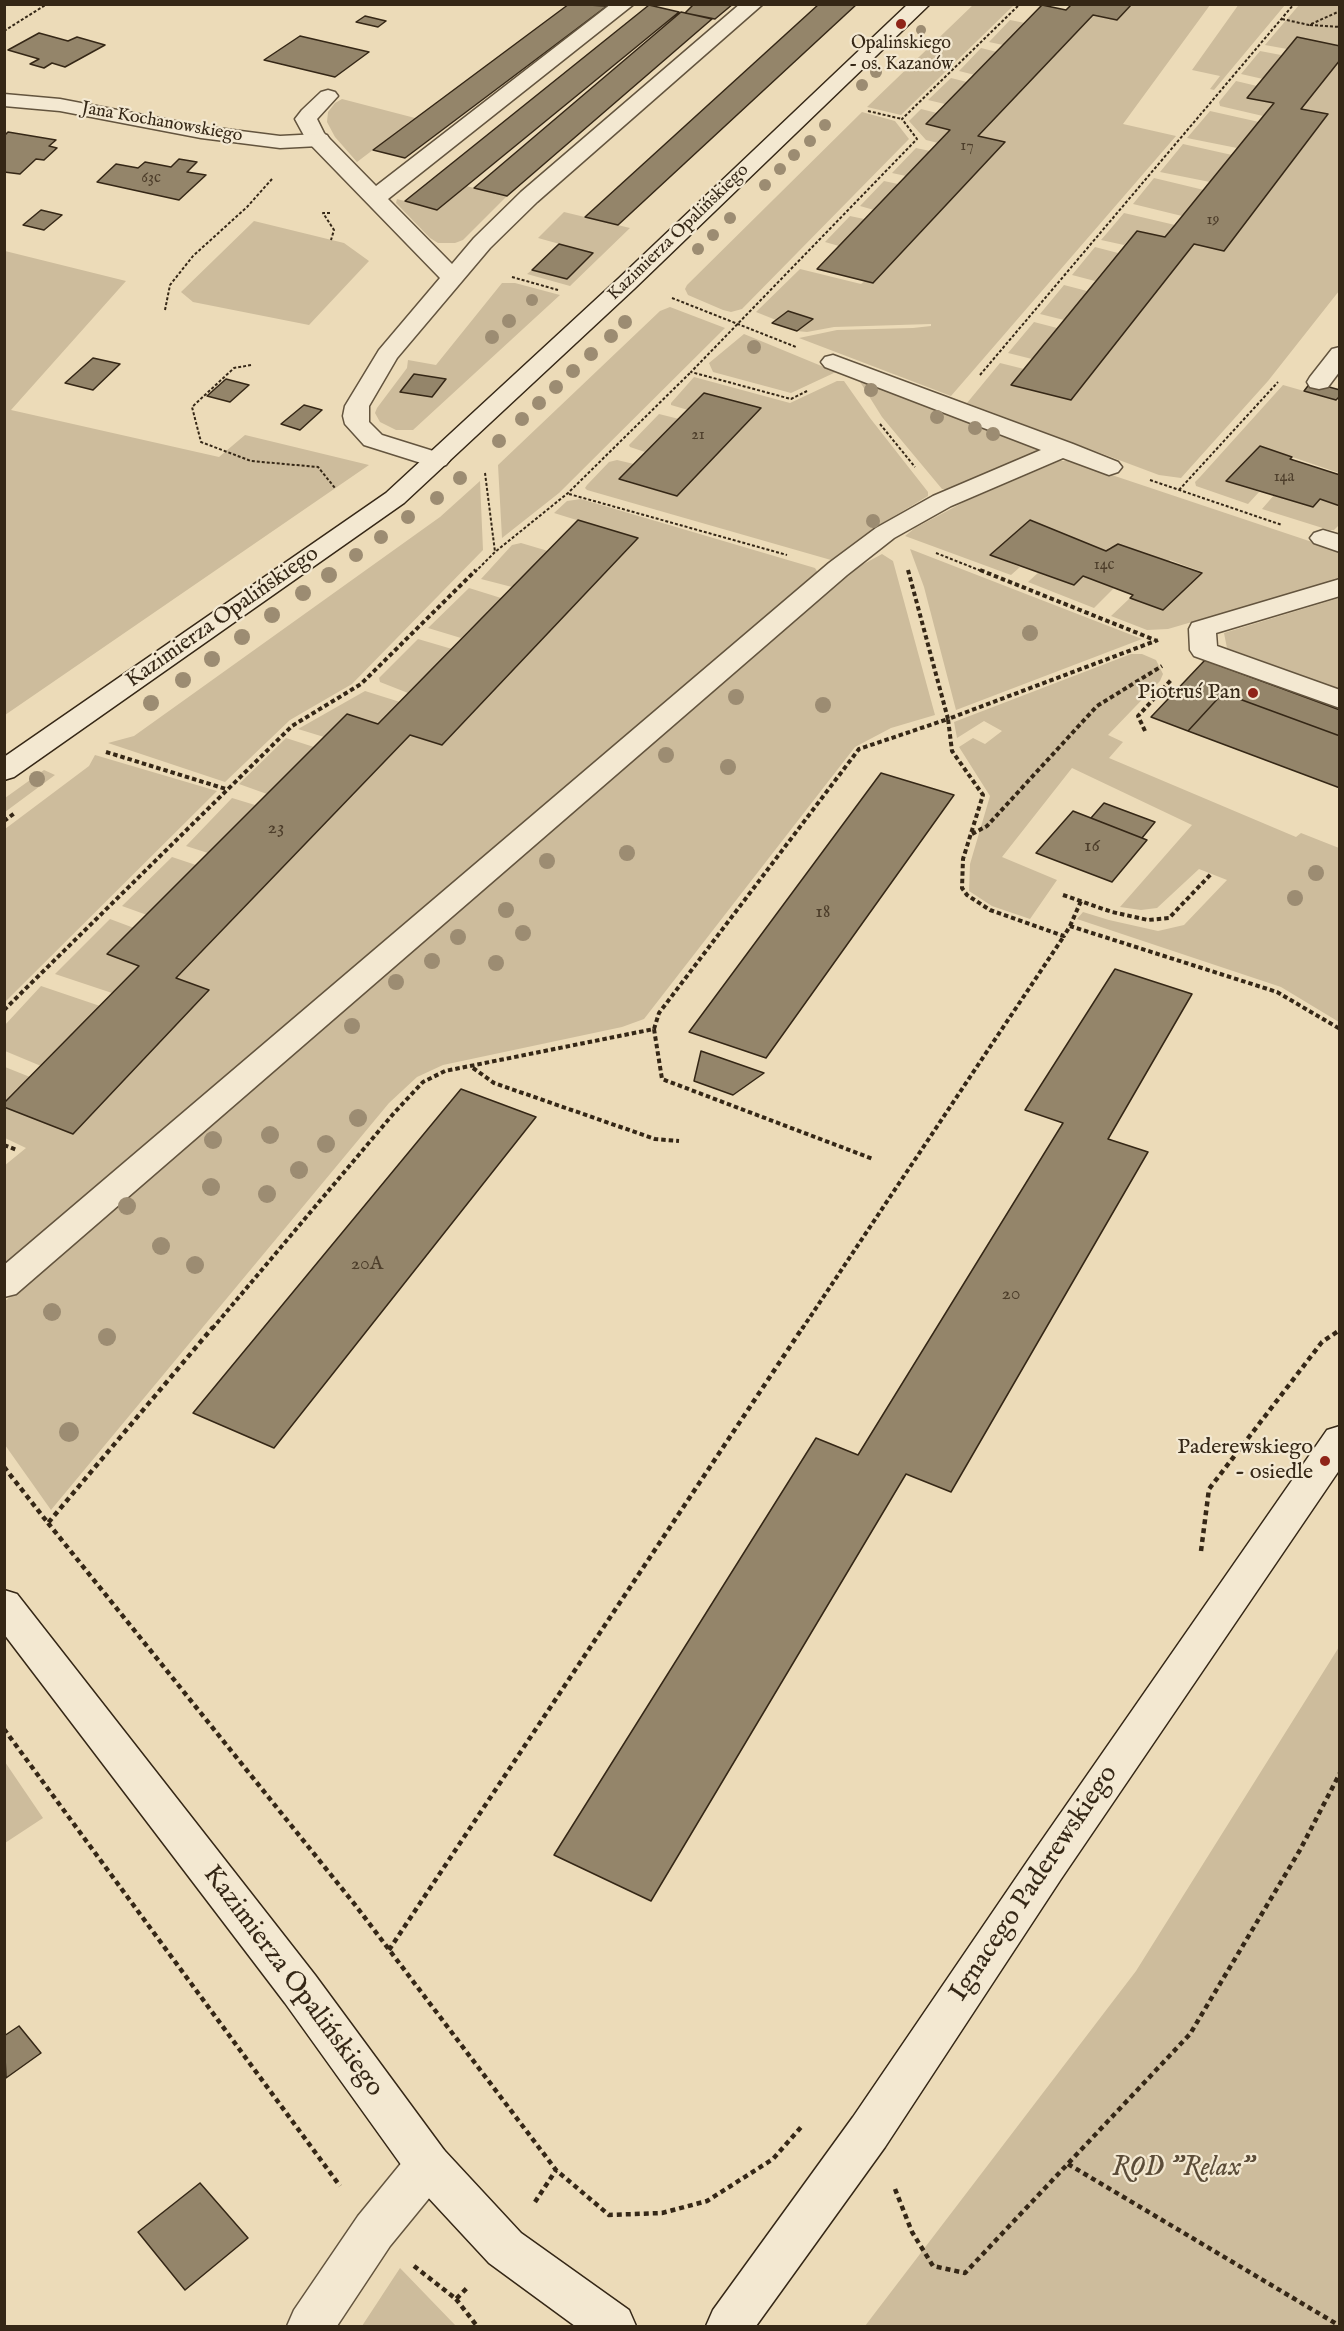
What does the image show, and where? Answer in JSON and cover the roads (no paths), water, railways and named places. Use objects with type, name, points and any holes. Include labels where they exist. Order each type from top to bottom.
[{"type":"street","points":[[375,198],[624,4]]},
{"type":"street","points":[[437,460],[373,440],[357,424],[355,416],[357,406],[387,355],[476,249],[529,198],[753,4]]},
{"type":"street","name":"Kazimierza Opalińskiego","points":[[4,771],[395,498],[920,4]]},
{"type":"street","points":[[328,96],[306,119],[319,140],[453,278]]},
{"type":"street","name":"Jana Kochanowskiego","points":[[4,100],[60,105],[201,132],[293,142],[319,140]]},
{"type":"street","points":[[427,251],[459,254],[476,249]]},
{"type":"street","points":[[1319,382],[1340,354]]},
{"type":"street","points":[[844,368],[1109,466]]},
{"type":"street","points":[[4,1285],[820,584],[885,533],[942,501],[1064,449]]},
{"type":"street","points":[[1340,587],[1202,629],[1204,650],[1340,700]]},
{"type":"street","name":"Ignacego Paderewskiego","points":[[729,2326],[869,2132],[1047,1866],[1340,1440]]},
{"type":"street","name":"Kazimierza Opalińskiego","points":[[4,1605],[300,1989],[428,2165],[505,2248],[613,2326]]},
{"type":"street","points":[[310,2326],[374,2231],[428,2165]]},
{"type":"place","name":"Opalinskiego - os. Kazanów","points":[[901,24]]},
{"type":"place","name":"Piotruś Pan","points":[[1253,693]]},
{"type":"place","name":"Paderewskiego - osiedle","points":[[1325,1461]]},
{"type":"park label","name":"ROD \"Relax\"","points":[[1183,2169]]}]
